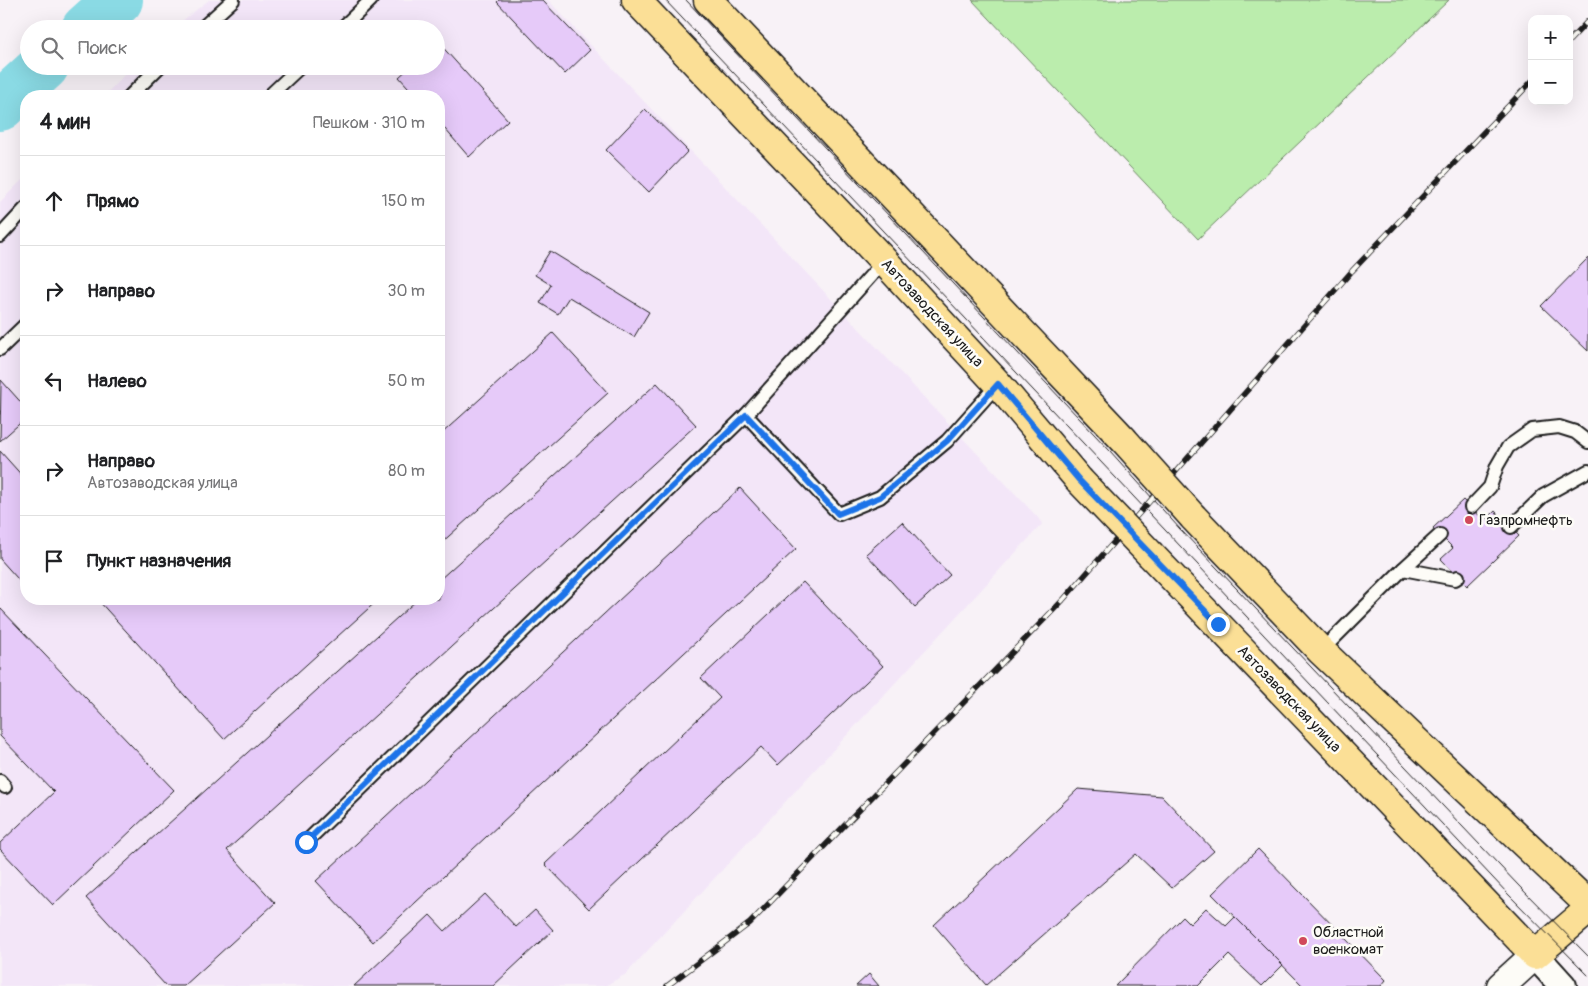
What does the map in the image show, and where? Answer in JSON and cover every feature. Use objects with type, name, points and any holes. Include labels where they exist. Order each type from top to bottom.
[{"type":"main road","name":"Автозаводская улица","points":[[636,0],[998,384],[1079,480],[1535,955]]},
{"type":"main road","points":[[708,0],[1123,439],[1193,517],[1321,652],[1588,904]]},
{"type":"main road","points":[[1501,986],[1588,910]]},
{"type":"street","points":[[1535,955],[1563,986]]},
{"type":"lane","points":[[211,20],[233,0]]},
{"type":"lane","points":[[350,20],[371,0]]},
{"type":"lane","points":[[136,90],[151,75]]},
{"type":"lane","points":[[275,90],[291,75]]},
{"type":"lane","points":[[0,236],[20,214]]},
{"type":"lane","points":[[306,842],[746,415],[884,261]]},
{"type":"lane","points":[[0,349],[20,330]]},
{"type":"lane","points":[[746,415],[838,514],[880,497],[947,441],[998,384]]},
{"type":"lane","points":[[1470,507],[1490,488],[1497,466],[1508,447],[1532,430],[1559,427],[1575,432],[1588,442]]},
{"type":"lane","points":[[1510,526],[1543,496],[1588,471]]},
{"type":"lane","points":[[1321,652],[1403,569],[1440,535]]},
{"type":"lane","points":[[1403,569],[1455,580],[1458,577]]},
{"type":"shaded area","points":[[209,0],[548,0],[1043,523],[626,974],[605,986],[0,986],[0,202],[20,182],[20,605],[445,605],[445,90],[110,90],[124,75],[445,75],[445,20],[183,20]]},
{"type":"green space","points":[[972,0],[1449,0],[1198,239]]},
{"type":"building","points":[[499,0],[542,0],[590,50],[565,74],[497,2]]},
{"type":"building","points":[[445,50],[508,120],[469,157],[445,129],[445,90],[411,90],[399,77],[401,75],[445,75]]},
{"type":"building","points":[[645,109],[688,151],[649,192],[606,150]]},
{"type":"building","points":[[550,251],[649,312],[634,337],[569,297],[558,314],[540,303],[551,285],[535,275]]},
{"type":"building","points":[[1588,258],[1588,351],[1541,306]]},
{"type":"building","points":[[553,333],[608,393],[445,540],[445,431]]},
{"type":"building","points":[[1,380],[20,401],[20,423],[0,441]]},
{"type":"building","points":[[657,383],[696,425],[227,850],[275,903],[184,986],[166,986],[86,898],[411,605],[445,605],[445,575]]},
{"type":"building","points":[[0,451],[20,473],[20,581],[0,559]]},
{"type":"building","points":[[740,488],[796,549],[373,942],[316,881]]},
{"type":"building","points":[[1463,500],[1485,521],[1495,511],[1519,536],[1467,586],[1441,559],[1453,548],[1433,528]]},
{"type":"building","points":[[902,522],[950,575],[915,607],[866,554]]},
{"type":"building","points":[[803,582],[883,666],[778,765],[761,747],[589,909],[545,864],[720,698],[701,678]]},
{"type":"building","points":[[102,605],[372,605],[224,739]]},
{"type":"building","points":[[0,608],[174,790],[53,905],[0,849],[0,843],[54,792],[0,736]]},
{"type":"building","points":[[1078,789],[1162,796],[1214,851],[1172,888],[1136,854],[986,985],[934,925]]},
{"type":"building","name":"Областной военкомат","points":[[1258,849],[1386,980],[1381,986],[1303,986],[1212,894]]},
{"type":"building","points":[[485,894],[516,927],[535,910],[553,930],[493,986],[354,986],[430,915],[445,931]]},
{"type":"building","points":[[1206,908],[1226,926],[1235,917],[1283,965],[1262,986],[1229,955],[1198,986],[1115,986],[1183,917],[1190,924]]},
{"type":"building","points":[[869,974],[879,986],[856,986]]},
{"type":"waterway","points":[[96,20],[118,0]]},
{"type":"waterway","points":[[0,106],[34,75]]},
{"type":"tram line","points":[[665,0],[1508,894],[1588,975]]},
{"type":"tram line","points":[[686,0],[1110,451],[1180,529],[1518,885],[1588,956]]},
{"type":"railway","points":[[1573,37],[1588,21]]},
{"type":"railway","points":[[667,986],[750,923],[1063,600],[1352,271],[1528,85]]},
{"type":"place","name":"Газпромнефть","points":[[1469,520]]},
{"type":"place","name":"Областной военкомат","points":[[1303,941]]},
{"type":"route","points":[[306,842],[746,415],[838,514],[880,497],[947,441],[998,384],[1079,480],[1218,624]]}]
